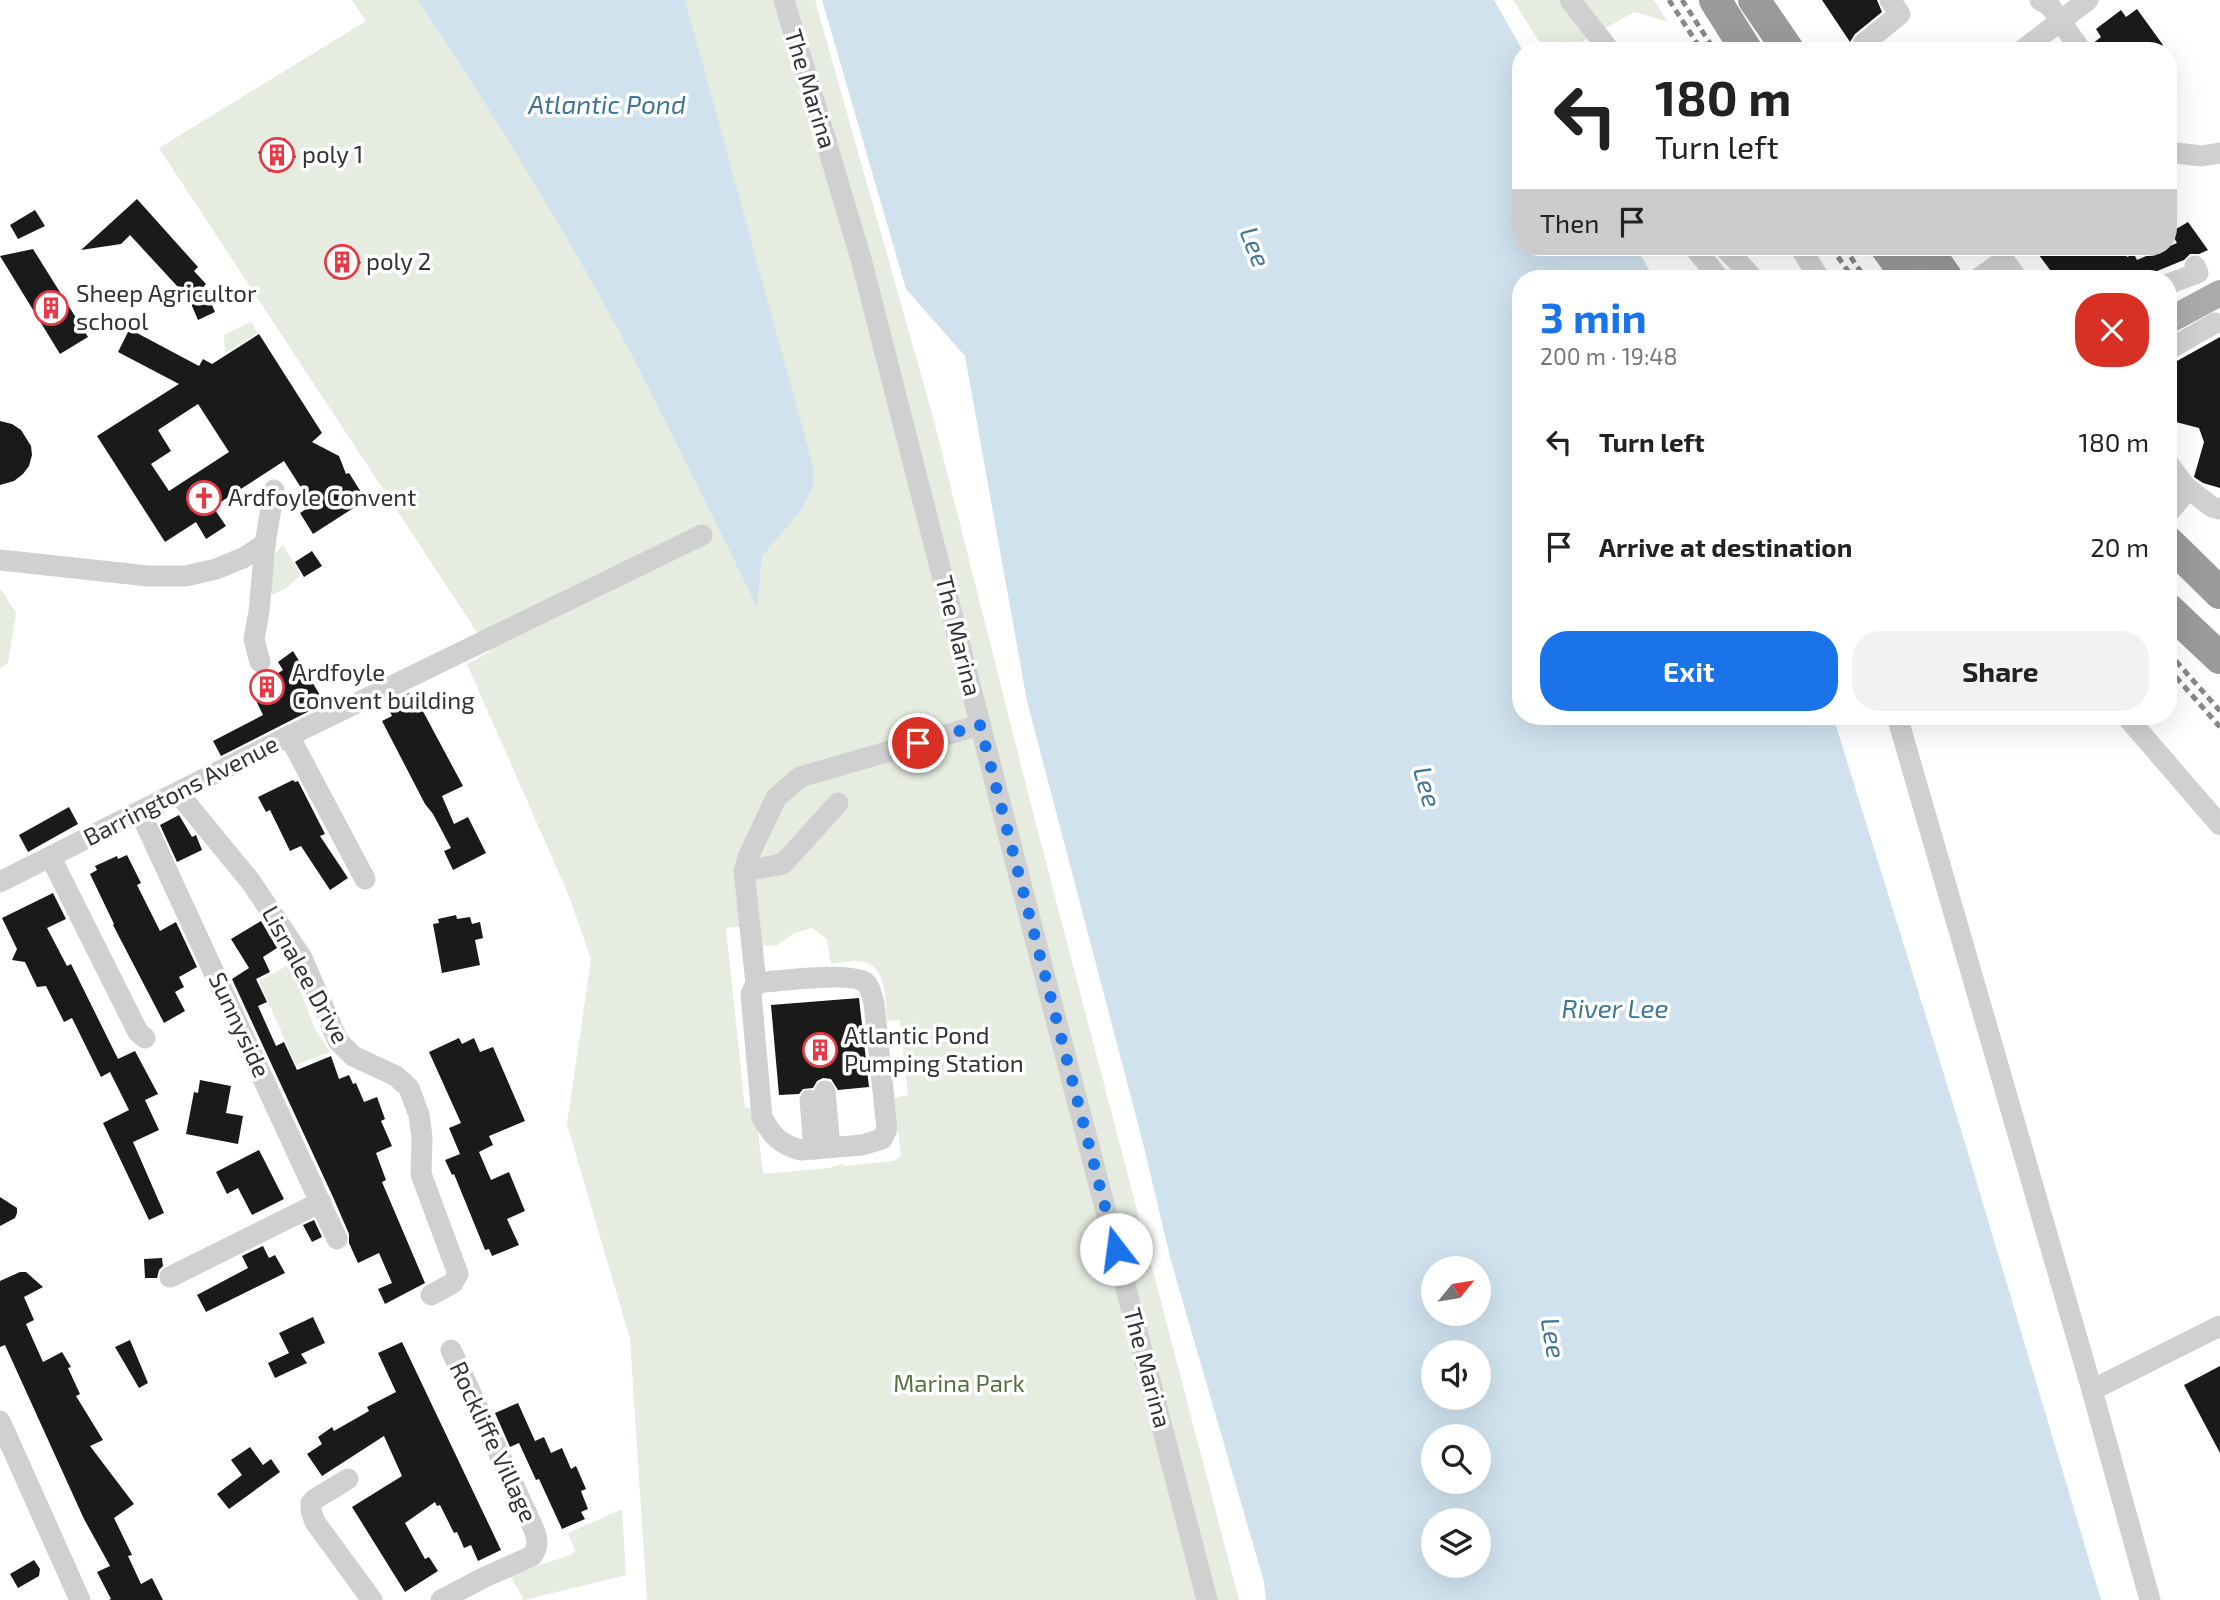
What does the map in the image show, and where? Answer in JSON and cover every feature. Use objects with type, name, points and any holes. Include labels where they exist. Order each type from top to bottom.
[{"type":"highway","points":[[1715,0],[1741,42]]},
{"type":"highway","points":[[1754,0],[1783,42]]},
{"type":"highway","points":[[2177,547],[2220,572]]},
{"type":"highway","points":[[2177,551],[2220,593]]},
{"type":"highway","points":[[2177,571],[2220,611]]},
{"type":"highway","points":[[2177,617],[2220,658]]},
{"type":"main road","points":[[2177,318],[2212,307]]},
{"type":"street","name":"The Marina","points":[[784,0],[861,259],[1207,1600]]},
{"type":"street","points":[[1570,0],[1603,42]]},
{"type":"street","points":[[1865,42],[1900,14],[1890,0]]},
{"type":"street","points":[[2040,0],[2050,6],[2075,42]]},
{"type":"street","points":[[2033,42],[2088,0]]},
{"type":"street","points":[[2177,153],[2201,156],[2220,153]]},
{"type":"street","points":[[1734,256],[1747,270]]},
{"type":"street","points":[[1990,270],[2004,260],[2011,270]]},
{"type":"street","points":[[2177,281],[2198,273],[2195,266]]},
{"type":"street","points":[[2177,341],[2212,307]]},
{"type":"street","points":[[2177,475],[2185,486],[2212,507],[2220,509]]},
{"type":"street","points":[[2177,503],[2185,486]]},
{"type":"street","points":[[260,662],[254,639],[274,491]]},
{"type":"street","name":"Barringtons Avenue","points":[[0,882],[289,736],[702,534]]},
{"type":"street","points":[[0,560],[148,576],[186,576],[216,569],[243,558],[265,544]]},
{"type":"street","points":[[756,983],[847,976],[865,982],[871,990],[887,1129],[882,1139],[873,1143],[801,1150],[771,1134],[762,1118],[751,994],[756,983],[744,871],[776,799],[800,777],[980,725]]},
{"type":"street","points":[[1900,725],[2150,1600]]},
{"type":"street","points":[[2134,725],[2220,825]]},
{"type":"street","points":[[289,736],[365,879]]},
{"type":"street","name":"Lisnalee Drive","points":[[178,793],[251,882],[288,936],[302,958],[338,1041],[353,1056],[396,1076],[410,1088],[419,1115],[422,1137],[421,1174],[458,1274],[453,1283],[432,1295]]},
{"type":"street","points":[[744,871],[783,864],[838,803]]},
{"type":"street","name":"Sunnyside","points":[[140,813],[337,1238]]},
{"type":"street","points":[[51,858],[138,1032],[145,1038]]},
{"type":"street","points":[[829,1147],[825,1096],[829,1147]]},
{"type":"street","points":[[170,1277],[321,1202]]},
{"type":"street","points":[[2092,1390],[2220,1326]]},
{"type":"street","name":"Rockliffe Village","points":[[440,1600],[532,1556],[537,1544],[537,1536],[451,1350]]},
{"type":"street","points":[[0,1421],[79,1600]]},
{"type":"street","points":[[348,1479],[311,1503],[311,1511],[316,1522],[373,1600]]},
{"type":"green space","name":"Marina Park","points":[[352,0],[815,0],[933,417],[1030,801],[1239,1600],[647,1600],[630,1339],[567,1124],[591,959],[569,896],[467,664],[490,652],[159,148],[366,21]],"holes":[[[758,925],[761,945],[776,946],[794,933],[812,928],[827,939],[831,964],[864,962],[877,971],[884,987],[887,1021],[900,1020],[908,1095],[894,1098],[901,1156],[894,1161],[845,1166],[842,1164],[829,1168],[763,1174],[755,1107],[745,1108],[726,928]]]},
{"type":"green space","points":[[1513,0],[1654,0],[1667,21],[1634,12],[1582,42],[1539,42]]},
{"type":"green space","points":[[251,322],[258,333],[225,353],[224,335]]},
{"type":"green space","points":[[283,545],[301,575],[273,595],[269,590],[275,553]]},
{"type":"green space","points":[[0,588],[16,613],[8,663],[0,668]]},
{"type":"green space","points":[[290,964],[315,1029],[330,1052],[296,1065],[259,981]]},
{"type":"green space","points":[[622,1509],[626,1575],[524,1600],[511,1577],[571,1555],[575,1550],[568,1533]]},
{"type":"water","name":"Atlantic Pond","points":[[418,0],[685,0],[813,466],[813,486],[801,511],[762,556],[757,607],[662,414],[580,260],[474,85]]},
{"type":"water","name":"River Lee","points":[[822,0],[1494,0],[1518,42],[1512,42],[1512,256],[1641,256],[1649,270],[1512,270],[1512,725],[1836,725],[1962,1133],[2101,1600],[1266,1600],[1264,1582],[1171,1261],[1144,1147],[1027,701],[965,356],[906,289]]},
{"type":"building","points":[[1822,0],[1877,0],[1882,12],[1855,34],[1850,42]]},
{"type":"building","points":[[2137,9],[2161,42],[2095,42],[2101,37],[2096,29],[2121,10],[2126,17]]},
{"type":"building","name":"poly 1","points":[[285,138],[296,157],[269,172],[258,152]]},
{"type":"building","points":[[137,199],[198,267],[194,271],[206,284],[204,286],[215,312],[198,320],[189,299],[130,235],[121,244],[81,250]]},
{"type":"building","points":[[35,210],[45,226],[18,239],[10,225]]},
{"type":"building","points":[[2188,222],[2208,250],[2190,254],[2184,260],[2160,270],[2050,270],[2040,256],[2135,256],[2137,260],[2146,256],[2177,256],[2177,228]]},
{"type":"building","name":"poly 2","points":[[351,246],[361,263],[334,279],[324,262]]},
{"type":"building","name":"Sheep Agricultor school","points":[[33,249],[88,337],[60,354],[0,256]]},
{"type":"building","points":[[128,332],[135,332],[199,366],[203,359],[212,364],[259,334],[322,433],[312,442],[339,456],[346,474],[349,473],[366,500],[313,534],[300,513],[312,505],[284,461],[213,507],[226,526],[206,539],[196,522],[165,542],[97,436],[179,384],[118,352]],"holes":[[[198,404],[229,452],[169,491],[151,464],[171,451],[158,430]]]},
{"type":"building","points":[[2220,337],[2220,488],[2194,477],[2204,442],[2199,428],[2177,422],[2177,361]]},
{"type":"building","points":[[0,421],[21,430],[31,446],[32,455],[23,474],[14,481],[0,485]]},
{"type":"building","points":[[312,551],[322,566],[304,577],[295,562]]},
{"type":"building","points":[[293,651],[325,703],[221,756],[213,741],[263,715],[251,690],[283,670],[278,662]]},
{"type":"building","points":[[409,693],[415,704],[418,702],[463,786],[442,796],[454,824],[468,817],[486,853],[453,870],[444,851],[451,848],[382,721],[392,716],[387,705]]},
{"type":"building","points":[[293,780],[298,781],[325,834],[320,836],[348,878],[330,890],[301,846],[290,851],[270,810],[266,812],[258,797]]},
{"type":"building","points":[[69,807],[78,824],[28,852],[19,835]]},
{"type":"building","points":[[179,815],[192,837],[196,835],[202,850],[177,862],[160,825]]},
{"type":"building","points":[[127,855],[141,883],[137,885],[160,931],[176,922],[197,967],[179,977],[184,987],[175,992],[185,1011],[164,1023],[90,874],[97,870],[95,866],[117,856],[118,859]]},
{"type":"building","points":[[53,893],[66,919],[47,928],[67,966],[71,964],[118,1059],[135,1051],[158,1094],[145,1100],[159,1130],[133,1142],[164,1213],[149,1220],[103,1123],[129,1110],[110,1072],[101,1077],[72,1018],[64,1022],[46,986],[37,987],[25,962],[12,960],[17,949],[2,918]]},
{"type":"building","points":[[456,915],[457,919],[470,917],[472,924],[480,922],[483,938],[475,940],[480,965],[442,973],[433,924],[439,923],[438,919]]},
{"type":"building","points":[[261,921],[277,948],[263,957],[270,972],[256,979],[267,1002],[258,1006],[276,1046],[284,1042],[297,1070],[331,1056],[339,1079],[349,1075],[353,1084],[356,1083],[364,1102],[377,1097],[385,1119],[381,1121],[392,1146],[376,1153],[386,1180],[382,1182],[425,1283],[385,1304],[378,1289],[392,1283],[379,1253],[358,1263],[333,1197],[232,979],[249,968],[231,939]]},
{"type":"building","name":"Atlantic Pond Pumping Station","points":[[859,998],[869,1087],[838,1090],[831,1079],[823,1078],[817,1081],[813,1088],[803,1089],[799,1094],[779,1095],[771,1005]]},
{"type":"building","points":[[459,1038],[462,1044],[474,1038],[480,1052],[493,1047],[525,1121],[489,1136],[493,1145],[479,1152],[491,1180],[509,1172],[525,1211],[507,1219],[519,1245],[492,1256],[489,1249],[485,1250],[454,1174],[452,1175],[445,1160],[460,1154],[449,1128],[461,1123],[429,1052]]},
{"type":"building","points":[[200,1080],[231,1086],[226,1113],[243,1116],[238,1144],[186,1134],[194,1092],[198,1093]]},
{"type":"building","points":[[259,1150],[284,1199],[252,1215],[238,1188],[227,1194],[216,1172]]},
{"type":"building","points":[[0,1197],[17,1208],[17,1213],[15,1218],[0,1226]]},
{"type":"building","points":[[314,1220],[322,1237],[312,1242],[303,1225]]},
{"type":"building","points":[[263,1246],[269,1258],[275,1255],[285,1273],[206,1312],[197,1295],[248,1268],[242,1256]]},
{"type":"building","points":[[162,1258],[163,1266],[157,1278],[145,1278],[144,1259]]},
{"type":"building","points":[[26,1272],[43,1287],[24,1297],[34,1320],[26,1324],[43,1362],[62,1352],[71,1367],[68,1368],[80,1394],[76,1396],[103,1440],[90,1446],[134,1504],[114,1518],[132,1555],[128,1556],[141,1584],[152,1578],[163,1600],[109,1600],[111,1599],[97,1572],[110,1566],[84,1519],[5,1345],[0,1347],[0,1281]]},
{"type":"building","points":[[313,1317],[325,1343],[301,1354],[307,1363],[275,1378],[268,1363],[289,1353],[279,1333]]},
{"type":"building","points":[[130,1340],[148,1383],[139,1388],[115,1347]]},
{"type":"building","points":[[402,1342],[501,1550],[478,1561],[471,1545],[464,1548],[440,1505],[437,1506],[435,1502],[405,1523],[425,1559],[429,1557],[438,1571],[405,1592],[352,1507],[402,1476],[384,1436],[322,1476],[307,1454],[322,1444],[318,1437],[332,1427],[334,1431],[369,1411],[367,1407],[396,1392],[378,1353]]},
{"type":"building","points":[[2220,1366],[2220,1453],[2184,1385]]},
{"type":"building","points":[[518,1403],[535,1441],[544,1437],[551,1453],[562,1448],[571,1469],[576,1466],[586,1489],[581,1491],[588,1509],[581,1512],[585,1519],[562,1529],[519,1443],[510,1447],[495,1413]]},
{"type":"building","points":[[250,1447],[263,1465],[271,1459],[280,1472],[229,1509],[217,1494],[242,1475],[231,1460]]},
{"type":"building","points":[[34,1560],[40,1569],[39,1576],[18,1588],[10,1574]]},
{"type":"railway","points":[[1669,0],[1696,42]]},
{"type":"railway","points":[[1682,0],[1709,42]]},
{"type":"railway","points":[[1837,256],[1847,270]]},
{"type":"railway","points":[[1850,256],[1860,270]]},
{"type":"railway","points":[[2177,662],[2220,711]]},
{"type":"railway","points":[[2177,678],[2220,727]]},
{"type":"place","name":"poly 1","points":[[277,155]]},
{"type":"place","name":"poly 2","points":[[342,262]]},
{"type":"place","name":"Sheep Agricultor school","points":[[51,308]]},
{"type":"place","name":"Ardfoyle Convent","points":[[204,498]]},
{"type":"place","name":"Ardfoyle Convent building","points":[[267,687]]},
{"type":"place","name":"Atlantic Pond Pumping Station","points":[[820,1050]]},
{"type":"route","points":[[918,743],[980,725],[1116,1249]]},
{"type":"water label","name":"Lee","points":[[1255,247]]},
{"type":"water label","name":"Lee","points":[[1427,787]]},
{"type":"water label","name":"Lee","points":[[1553,1338]]}]
